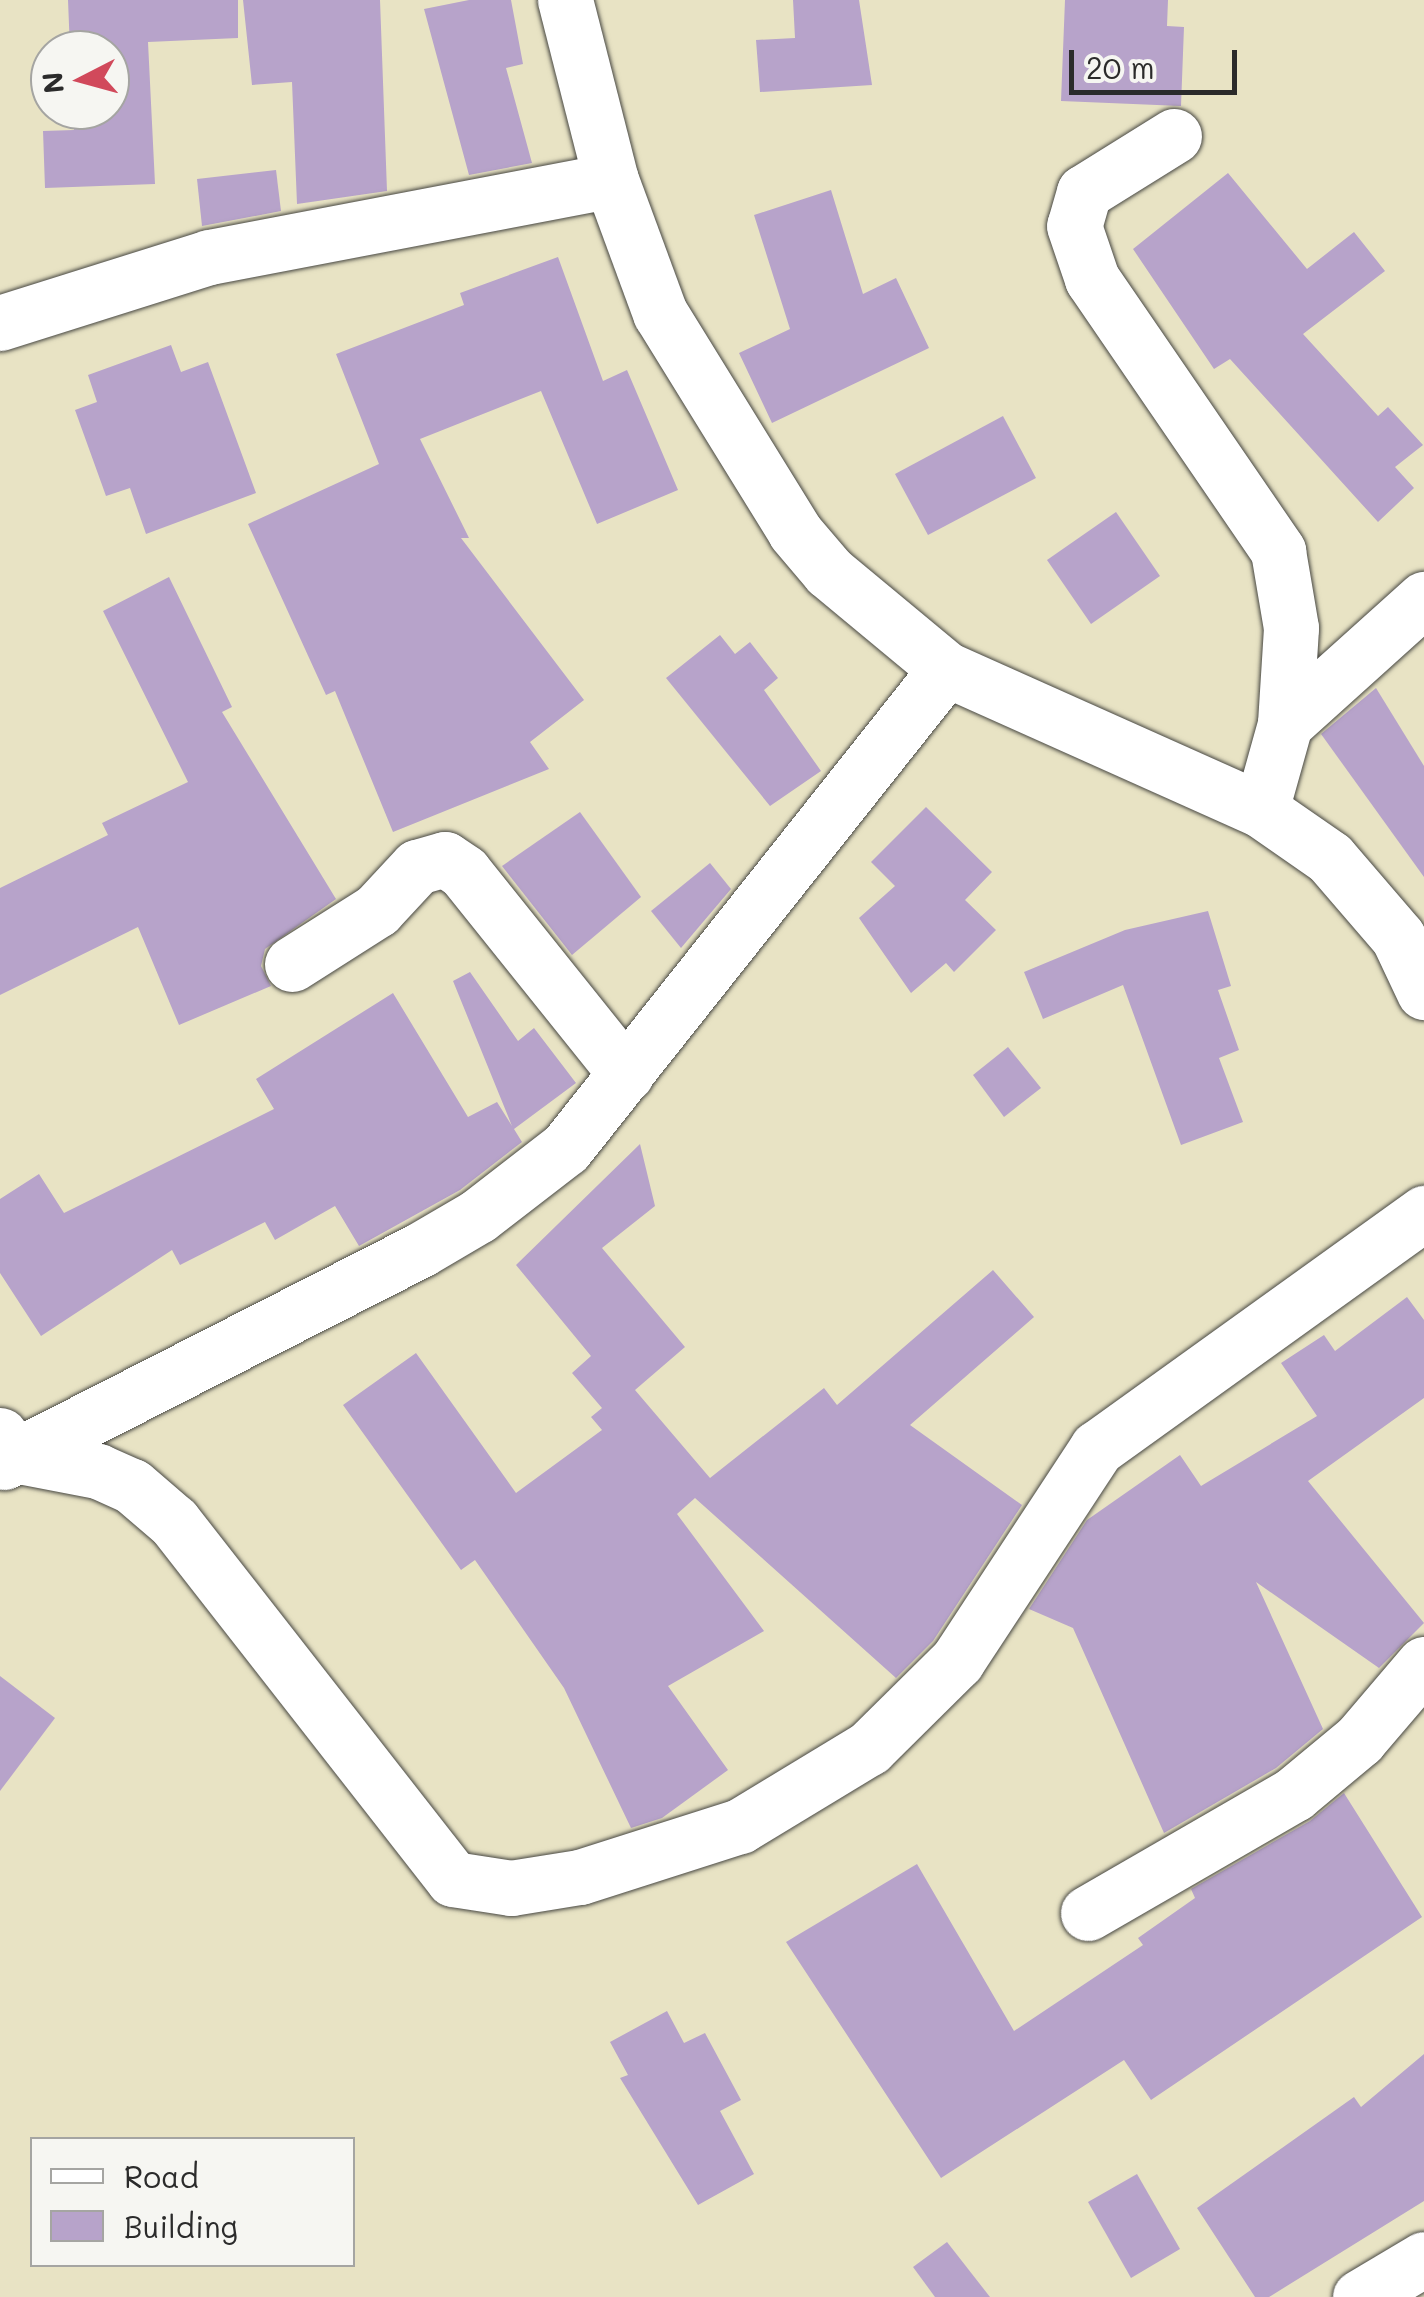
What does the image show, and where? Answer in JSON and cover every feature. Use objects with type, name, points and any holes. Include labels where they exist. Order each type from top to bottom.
[{"type":"street","points":[[565,0],[611,180],[660,312],[794,532],[878,618],[946,668],[1261,810],[1354,880],[1398,937],[1424,992]]},
{"type":"street","points":[[1174,136],[1084,192],[1074,226],[1078,250],[1278,550],[1292,628],[1284,724],[1261,810]]},
{"type":"street","points":[[0,323],[209,257],[611,180]]},
{"type":"street","points":[[1284,724],[1424,598]]},
{"type":"street","points":[[5,1451],[478,1216],[566,1148],[946,668]]},
{"type":"street","points":[[292,964],[377,910],[417,867],[446,859],[464,872],[626,1074]]},
{"type":"street","points":[[5,1451],[98,1471],[132,1486],[174,1522],[453,1879],[511,1888],[580,1877],[740,1826],[869,1748],[957,1660],[1097,1448],[1424,1213]]},
{"type":"street","points":[[1088,1913],[1294,1794],[1360,1740],[1424,1664]]},
{"type":"street","points":[[1360,2297],[1424,2258]]},
{"type":"building","points":[[68,0],[238,0],[238,38],[148,42],[155,184],[45,188],[43,131],[130,130],[130,30],[69,30]]},
{"type":"building","points":[[243,0],[380,0],[387,191],[297,204],[292,82],[252,85]]},
{"type":"building","points":[[469,0],[511,0],[523,64],[506,68],[532,163],[469,175],[424,9]]},
{"type":"building","points":[[793,0],[859,0],[872,85],[760,92],[756,40],[795,38]]},
{"type":"building","points":[[1065,0],[1168,0],[1167,26],[1184,27],[1181,106],[1061,101]]},
{"type":"building","points":[[276,170],[281,211],[202,226],[197,179]]},
{"type":"building","points":[[1228,173],[1307,269],[1354,232],[1385,271],[1303,334],[1378,416],[1388,407],[1423,445],[1395,467],[1414,488],[1378,522],[1230,359],[1214,369],[1133,249]]},
{"type":"building","points":[[831,190],[863,294],[896,278],[929,348],[772,423],[739,353],[790,329],[754,215]]},
{"type":"building","points":[[558,257],[603,381],[627,370],[678,490],[597,524],[541,391],[420,439],[469,538],[461,538],[584,700],[530,742],[549,769],[393,832],[335,691],[326,695],[248,524],[379,464],[336,354],[464,305],[460,293]]},
{"type":"building","points":[[171,345],[181,372],[208,362],[256,493],[146,534],[130,488],[106,496],[75,410],[97,402],[88,375]]},
{"type":"building","points":[[1003,416],[1036,478],[928,535],[895,474]]},
{"type":"building","points":[[1116,512],[1160,576],[1091,624],[1047,560]]},
{"type":"building","points":[[169,577],[232,707],[222,712],[336,899],[265,949],[261,966],[271,986],[179,1025],[138,927],[0,995],[0,888],[108,835],[102,823],[188,782],[103,611]]},
{"type":"building","points":[[720,635],[735,654],[750,642],[778,678],[764,690],[821,771],[770,806],[666,678]]},
{"type":"building","points":[[1376,688],[1424,766],[1424,877],[1321,734]]},
{"type":"building","points":[[926,807],[992,872],[965,900],[996,930],[954,972],[946,963],[911,993],[859,918],[895,886],[871,862]]},
{"type":"building","points":[[580,812],[641,897],[572,955],[502,866]]},
{"type":"building","points":[[710,863],[731,889],[681,948],[651,911]]},
{"type":"building","points":[[1208,911],[1231,986],[1218,990],[1239,1050],[1219,1058],[1243,1122],[1181,1145],[1123,985],[1043,1019],[1024,972],[1125,930]]},
{"type":"building","points":[[470,972],[518,1041],[534,1028],[576,1083],[514,1129],[522,1142],[460,1190],[359,1246],[335,1206],[275,1240],[265,1222],[180,1265],[172,1250],[41,1336],[0,1273],[0,1199],[39,1174],[64,1213],[274,1109],[256,1079],[393,993],[468,1117],[497,1102],[512,1126],[453,981]]},
{"type":"building","points":[[1008,1047],[1041,1088],[1004,1117],[973,1075]]},
{"type":"building","points":[[640,1144],[655,1206],[602,1248],[685,1347],[635,1390],[710,1478],[824,1388],[837,1405],[993,1270],[1034,1317],[910,1425],[1022,1505],[933,1641],[896,1678],[695,1498],[677,1514],[764,1631],[668,1686],[728,1770],[662,1818],[631,1828],[564,1688],[475,1560],[461,1570],[343,1405],[416,1353],[516,1493],[602,1430],[591,1417],[602,1408],[572,1373],[591,1356],[516,1265]]},
{"type":"building","points":[[1407,1297],[1424,1320],[1424,1398],[1308,1481],[1424,1623],[1379,1668],[1256,1582],[1323,1729],[1276,1768],[1164,1833],[1073,1628],[1029,1609],[1087,1520],[1180,1455],[1201,1486],[1317,1416],[1281,1363],[1324,1335],[1335,1351]]},
{"type":"building","points":[[0,1676],[55,1718],[0,1791]]},
{"type":"building","points":[[1344,1793],[1422,1917],[1151,2100],[1124,2060],[941,2178],[786,1942],[917,1864],[1014,2031],[1143,1945],[1138,1938],[1195,1898],[1191,1889],[1310,1821]]},
{"type":"building","points":[[667,2011],[684,2043],[705,2033],[741,2100],[720,2111],[754,2174],[698,2205],[620,2078],[628,2075],[610,2042]]},
{"type":"building","points":[[1424,2054],[1424,2201],[1269,2297],[1255,2297],[1197,2208],[1354,2097],[1361,2107]]},
{"type":"building","points":[[1137,2174],[1180,2249],[1131,2278],[1088,2202]]},
{"type":"building","points":[[947,2242],[990,2297],[935,2297],[913,2267]]}]
